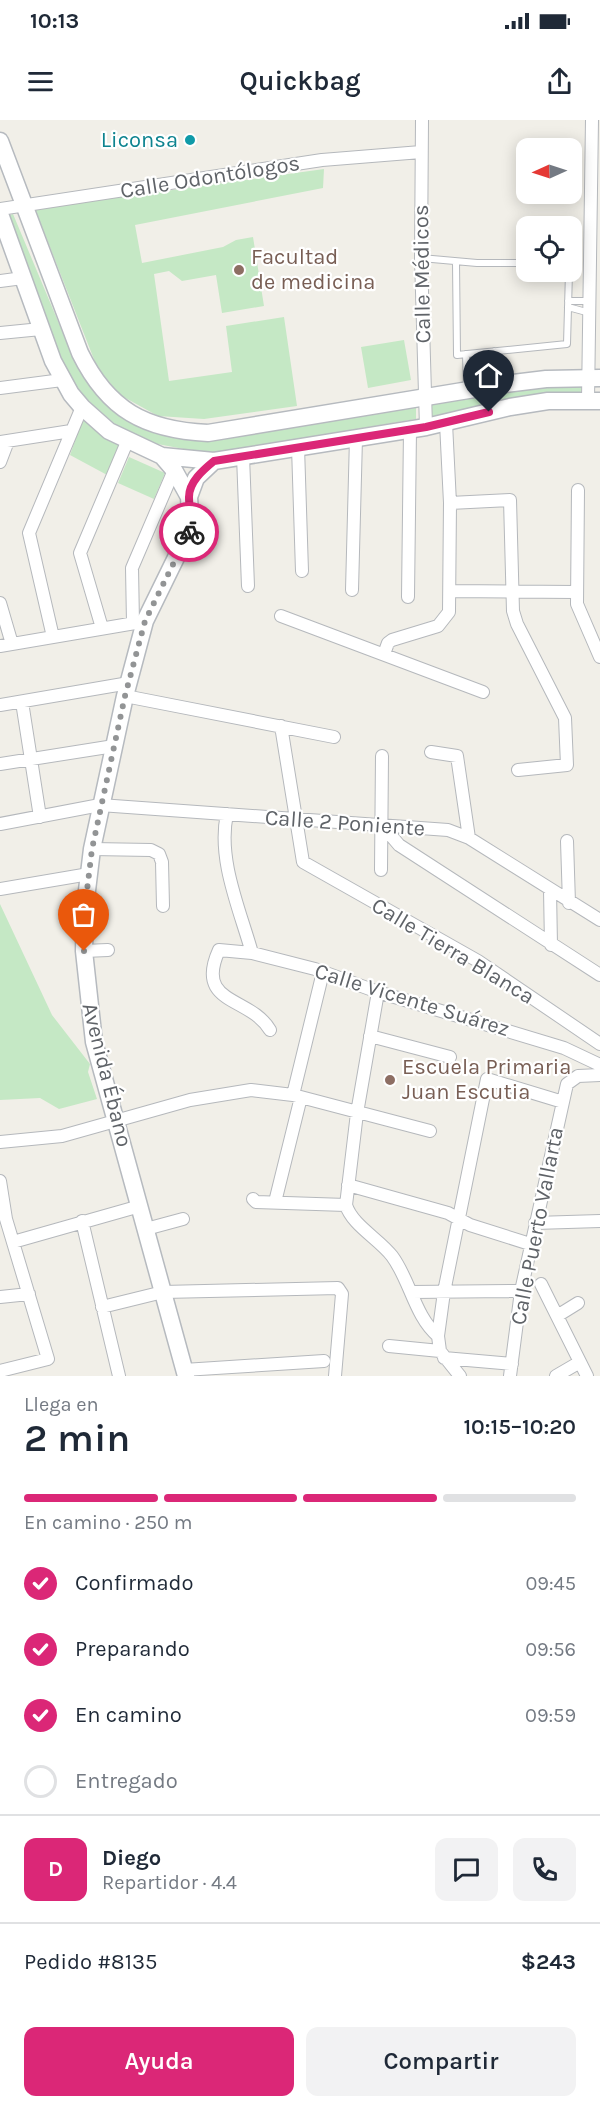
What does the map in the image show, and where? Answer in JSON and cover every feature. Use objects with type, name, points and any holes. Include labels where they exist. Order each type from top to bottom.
[{"type":"main road","points":[[0,141],[80,353],[91,375],[106,396],[128,412],[151,424],[181,432],[208,433],[466,389],[595,378]]},
{"type":"main road","points":[[0,214],[62,380],[82,407],[109,431],[127,442],[162,456],[214,461],[446,423],[510,407],[548,401],[594,401]]},
{"type":"main road","name":"Avenida Ébano","points":[[162,456],[174,470],[189,496],[192,517],[188,537],[139,622],[127,690],[92,849],[84,951],[94,1042],[185,1373]]},
{"type":"main road","points":[[189,496],[196,478],[214,461]]},
{"type":"street","name":"Calle Médicos","points":[[408,597],[418,428],[424,396],[421,258],[422,120]]},
{"type":"street","points":[[592,120],[591,307],[594,401]]},
{"type":"street","name":"Calle Odontólogos","points":[[0,209],[322,160],[421,152]]},
{"type":"street","points":[[0,281],[23,278]]},
{"type":"street","points":[[0,333],[41,328]]},
{"type":"street","points":[[0,388],[62,380]]},
{"type":"street","points":[[53,637],[29,533],[82,407]]},
{"type":"street","points":[[384,654],[388,643],[392,640],[426,632],[445,620],[449,612],[450,503],[446,423]]},
{"type":"street","points":[[0,462],[4,441],[71,431]]},
{"type":"street","points":[[352,590],[356,438]]},
{"type":"street","points":[[102,628],[80,553],[127,442]]},
{"type":"street","points":[[298,447],[302,571]]},
{"type":"street","points":[[243,456],[248,586]]},
{"type":"street","points":[[0,603],[6,645],[139,622],[132,568],[174,470]]},
{"type":"street","points":[[578,490],[576,592],[580,617],[600,657]]},
{"type":"street","points":[[450,503],[510,500],[511,592],[516,624],[565,718],[567,765],[518,770]]},
{"type":"street","points":[[450,591],[576,592]]},
{"type":"street","points":[[281,616],[483,692]]},
{"type":"street","points":[[0,705],[127,690],[334,737]]},
{"type":"street","points":[[22,702],[29,760],[40,817]]},
{"type":"street","points":[[281,726],[296,820]]},
{"type":"street","points":[[0,764],[114,746]]},
{"type":"street","points":[[431,752],[458,756],[469,838]]},
{"type":"street","points":[[381,870],[382,756]]},
{"type":"street","name":"Calle 2 Poniente","points":[[0,824],[100,805],[448,830],[469,838],[569,903],[600,920]]},
{"type":"street","points":[[227,814],[224,839],[227,860],[252,954]]},
{"type":"street","name":"Calle Tierra Blanca","points":[[296,820],[303,862],[478,961],[600,1044]]},
{"type":"street","points":[[382,825],[399,845],[600,975]]},
{"type":"street","points":[[567,841],[569,903]]},
{"type":"street","points":[[92,849],[151,850],[159,854],[162,862],[164,906]]},
{"type":"street","points":[[0,889],[89,874]]},
{"type":"street","points":[[550,890],[551,945]]},
{"type":"street","points":[[84,951],[108,950]]},
{"type":"street","name":"Calle Vicente Suárez","points":[[270,1030],[260,1016],[227,999],[214,984],[215,960],[219,950],[252,954],[322,972],[378,992],[564,1048],[600,1065]]},
{"type":"street","points":[[275,1202],[322,972]]},
{"type":"street","points":[[378,992],[357,1113],[346,1204],[352,1216],[391,1255],[412,1292],[426,1324],[438,1336]]},
{"type":"street","points":[[370,1036],[450,1057]]},
{"type":"street","points":[[585,1075],[600,1075]]},
{"type":"street","points":[[585,1075],[600,1084]]},
{"type":"street","name":"Calle Puerto Vallarta","points":[[511,1370],[521,1291],[562,1102],[567,1084],[571,1079],[585,1075]]},
{"type":"street","points":[[460,1376],[442,1354],[438,1336],[444,1292],[487,1079],[562,1102]]},
{"type":"street","points":[[0,1142],[62,1136],[224,1093],[262,1090],[297,1096],[430,1131]]},
{"type":"street","points":[[0,1181],[3,1219],[13,1242],[48,1359],[0,1371]]},
{"type":"street","points":[[348,1185],[448,1213],[470,1226],[530,1244]]},
{"type":"street","points":[[252,1199],[256,1202],[346,1204]]},
{"type":"street","points":[[13,1242],[140,1206]]},
{"type":"street","points":[[146,1229],[183,1219]]},
{"type":"street","points":[[82,1221],[119,1376]]},
{"type":"street","points":[[535,1223],[600,1221]]},
{"type":"street","points":[[541,1284],[587,1376]]},
{"type":"street","points":[[102,1307],[163,1292],[340,1289],[342,1294],[335,1376]]},
{"type":"street","points":[[412,1292],[521,1291]]},
{"type":"street","points":[[0,1297],[29,1294]]},
{"type":"street","points":[[557,1316],[578,1303]]},
{"type":"street","points":[[389,1346],[442,1354],[511,1370]]},
{"type":"street","points":[[185,1373],[324,1361]]},
{"type":"street","points":[[556,1376],[580,1362]]},
{"type":"lane","points":[[421,258],[456,262],[516,263]]},
{"type":"lane","points":[[456,262],[457,355],[567,345],[569,282]]},
{"type":"lane","points":[[568,304],[591,307]]},
{"type":"lane","points":[[568,304],[591,307]]},
{"type":"lane","points":[[494,351],[505,384]]},
{"type":"lane","points":[[466,354],[466,389]]},
{"type":"green space","points":[[324,169],[323,188],[135,225],[142,263],[223,247],[236,240],[253,237],[264,306],[222,313],[216,275],[182,281],[169,271],[154,274],[169,381],[232,372],[226,326],[284,317],[297,406],[204,419],[158,416],[120,395],[97,367],[35,209]]},
{"type":"green space","points":[[13,214],[68,345],[95,391],[128,418],[208,437],[416,401],[416,419],[210,454],[147,442],[115,424],[84,397],[61,367],[4,217]]},
{"type":"green space","points":[[404,340],[411,380],[368,388],[361,347]]},
{"type":"green space","points":[[582,383],[580,397],[541,399],[430,417],[429,399]]},
{"type":"green space","points":[[84,415],[123,446],[109,476],[70,455]]},
{"type":"green space","points":[[129,457],[165,473],[154,499],[118,483]]},
{"type":"green space","points":[[0,904],[52,1015],[90,1064],[88,1072],[97,1099],[59,1109],[40,1098],[0,1100]]},
{"type":"way so far","points":[[84,951],[85,907],[92,849],[125,696],[145,621],[164,578],[189,532]]},
{"type":"place","name":"Liconsa","points":[[190,140]]},
{"type":"place","name":"Facultad de medicina","points":[[239,270]]},
{"type":"place","name":"Escuela Primaria Juan Escutia","points":[[390,1080]]},
{"type":"route","points":[[189,532],[192,517],[189,496],[191,486],[214,461],[426,427],[489,412]]}]
